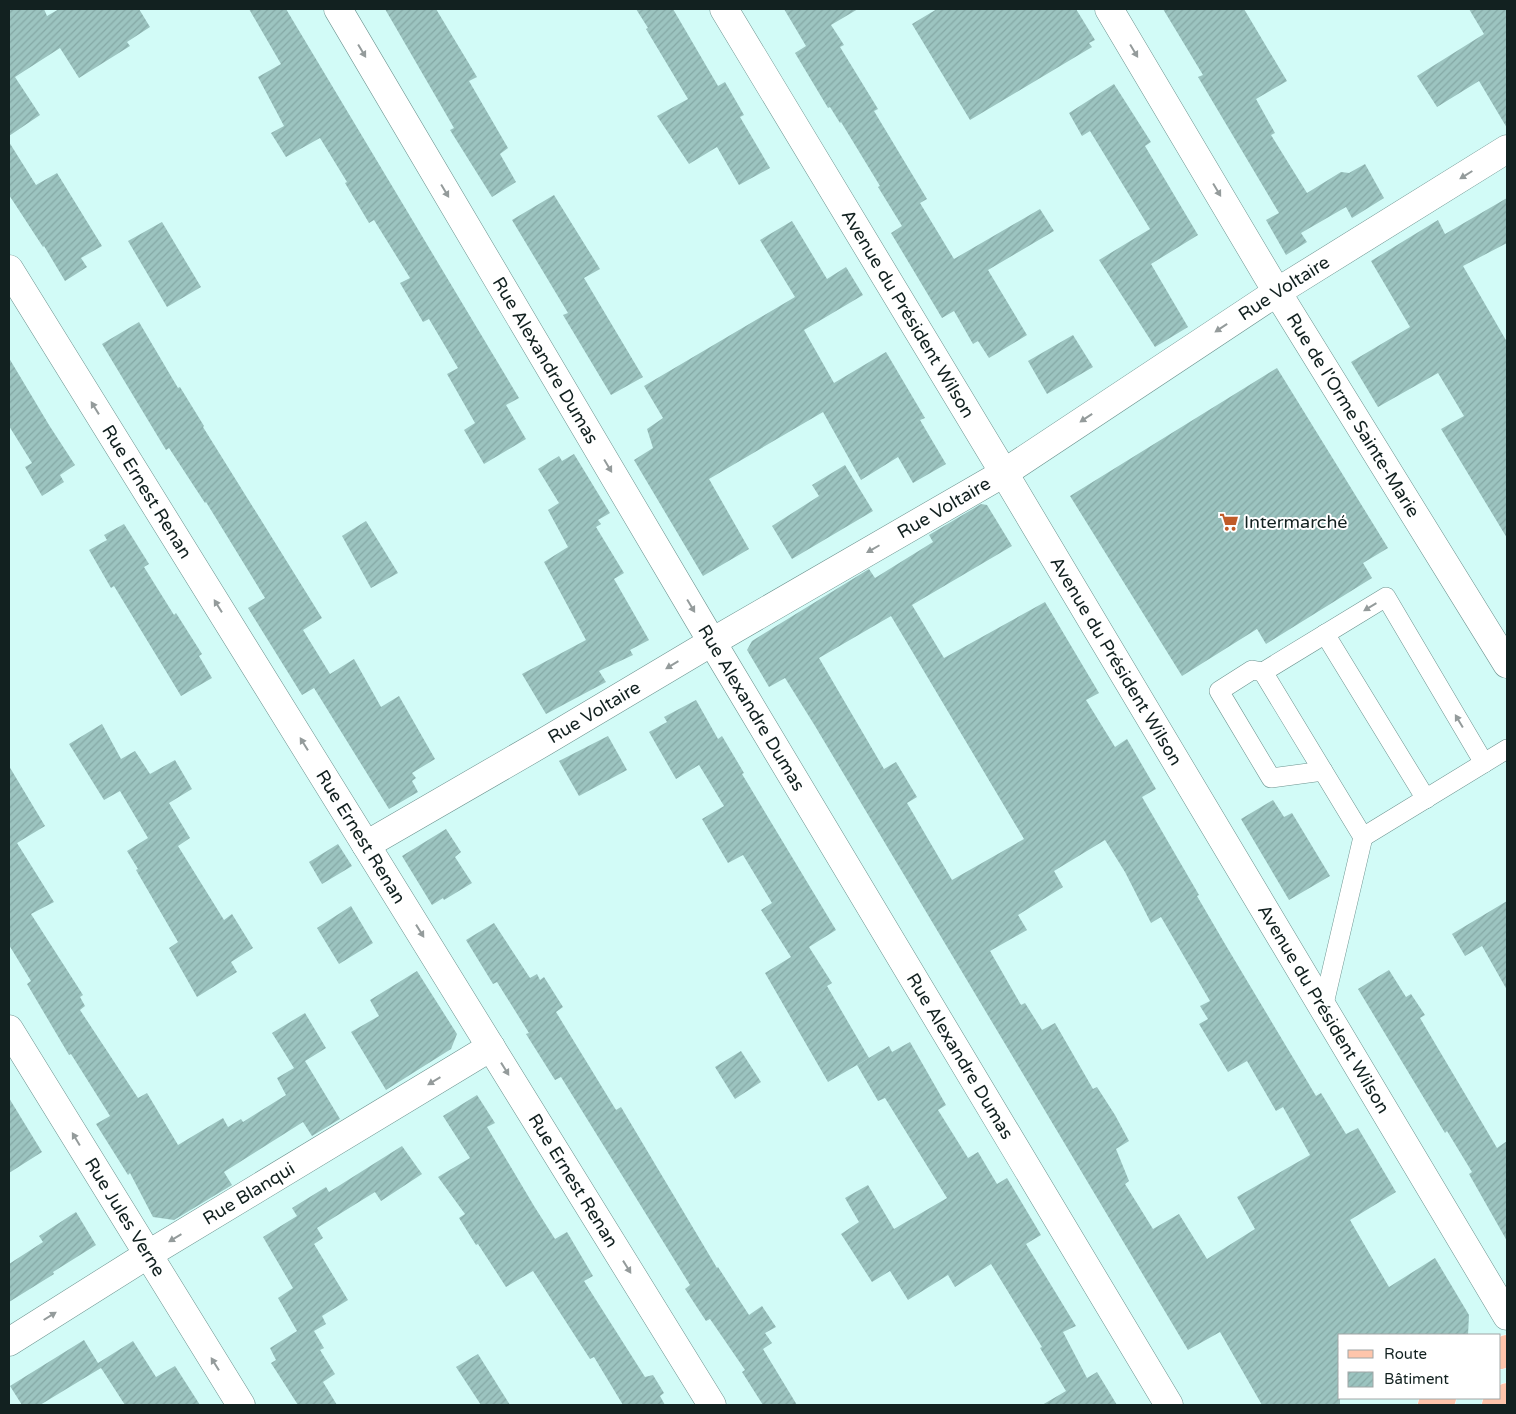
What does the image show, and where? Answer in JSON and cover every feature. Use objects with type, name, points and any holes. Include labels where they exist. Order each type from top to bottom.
[{"type":"main road","points":[[1496,1405],[1507,1397]]},
{"type":"street","name":"Rue Alexandre Dumas","points":[[338,9],[712,642],[1169,1405]]},
{"type":"street","name":"Avenue du Président Wilson","points":[[724,9],[1004,473],[1507,1316]]},
{"type":"street","name":"Rue de l'Orme Sainte-Marie","points":[[1109,9],[1277,292],[1507,664]]},
{"type":"street","name":"Rue Voltaire","points":[[366,845],[1004,473],[1277,292],[1507,149]]},
{"type":"street","name":"Rue Ernest Renan","points":[[9,269],[712,1405]]},
{"type":"street","name":"Rue Jules Verne","points":[[9,1029],[241,1405]]},
{"type":"street","name":"Rue Blanqui","points":[[9,1342],[147,1255],[491,1047]]},
{"type":"lane","points":[[1323,771],[1271,778],[1218,691],[1252,670],[1263,672],[1386,597],[1484,763]]},
{"type":"lane","points":[[1325,634],[1426,799]]},
{"type":"lane","points":[[1263,672],[1363,837],[1323,1008]]},
{"type":"lane","points":[[1363,837],[1507,749]]},
{"type":"building","points":[[9,9],[44,9],[47,16],[59,9],[139,9],[150,27],[127,42],[130,46],[79,78],[60,48],[15,77],[40,115],[9,136]]},
{"type":"building","points":[[249,9],[286,9],[519,398],[506,405],[526,439],[484,464],[464,430],[475,423],[447,374],[458,368],[429,319],[423,322],[400,283],[410,278],[374,220],[369,223],[320,138],[286,157],[271,133],[284,126],[258,77],[281,64]]},
{"type":"building","points":[[385,9],[436,9],[477,77],[469,81],[508,148],[500,154],[516,182],[492,197],[450,130],[454,128]]},
{"type":"building","points":[[636,9],[673,9],[718,86],[725,82],[744,115],[740,117],[770,168],[739,185],[717,147],[689,164],[657,116],[688,99]]},
{"type":"building","points":[[784,9],[858,9],[831,25],[844,45],[840,47],[878,109],[874,111],[927,199],[920,203],[954,259],[1040,209],[1054,231],[988,270],[1027,335],[989,358],[978,341],[973,344],[954,311],[942,318],[891,233],[902,226],[878,187],[880,186],[841,122],[830,107],[828,108],[795,53],[806,46]]},
{"type":"building","points":[[937,9],[1076,9],[1095,40],[1089,43],[1092,47],[970,120],[912,24]]},
{"type":"building","points":[[1163,9],[1244,9],[1287,81],[1256,99],[1275,133],[1271,135],[1307,193],[1341,172],[1349,173],[1365,164],[1384,198],[1352,218],[1346,207],[1301,233],[1307,242],[1286,255],[1266,220],[1279,213],[1198,77],[1203,75]]},
{"type":"building","points":[[1469,9],[1507,9],[1507,128],[1479,81],[1437,107],[1417,76],[1484,34]]},
{"type":"building","points":[[1114,84],[1151,142],[1145,146],[1198,235],[1151,264],[1188,327],[1155,347],[1099,260],[1150,229],[1090,131],[1082,136],[1069,113]]},
{"type":"building","points":[[9,142],[36,185],[57,173],[102,246],[81,258],[87,267],[65,281],[44,246],[9,195]]},
{"type":"building","points":[[554,195],[600,269],[584,278],[643,377],[611,395],[563,315],[568,313],[512,220]]},
{"type":"building","points":[[1507,198],[1507,243],[1463,266],[1507,342],[1507,538],[1441,429],[1464,416],[1438,373],[1378,407],[1351,362],[1410,327],[1371,261],[1438,220],[1445,234]]},
{"type":"building","points":[[792,221],[827,279],[846,267],[863,295],[804,330],[834,383],[886,352],[925,418],[920,420],[946,464],[913,483],[898,457],[861,480],[823,412],[709,479],[749,549],[703,576],[634,460],[653,448],[647,429],[663,418],[644,386],[795,297],[760,240]]},
{"type":"building","points":[[162,222],[201,287],[167,307],[128,241]]},
{"type":"building","points":[[139,322],[178,388],[180,387],[322,618],[303,630],[330,674],[354,659],[381,707],[399,696],[435,759],[412,773],[416,778],[412,781],[418,792],[389,809],[314,688],[302,695],[248,608],[265,598],[206,502],[169,448],[166,450],[102,344]]},
{"type":"building","points":[[1073,335],[1093,367],[1047,394],[1028,361]]},
{"type":"building","points":[[9,358],[75,465],[60,475],[64,482],[42,496],[25,467],[32,463],[9,426]]},
{"type":"building","name":"Intermarché","points":[[1277,368],[1388,548],[1363,563],[1372,578],[1266,644],[1257,629],[1182,676],[1070,496]]},
{"type":"building","points":[[574,454],[610,513],[598,520],[601,524],[596,527],[624,573],[614,579],[649,640],[630,650],[633,655],[599,671],[606,682],[546,714],[522,674],[586,640],[544,562],[568,547],[548,510],[559,503],[538,469],[559,456],[562,461]]},
{"type":"building","points":[[845,465],[873,511],[792,559],[772,526],[819,496],[812,485]]},
{"type":"building","points":[[981,504],[987,505],[1012,546],[912,605],[944,658],[1045,602],[1099,693],[1086,700],[1115,747],[1127,739],[1156,789],[1142,797],[1225,944],[1316,1096],[1321,1093],[1346,1134],[1358,1128],[1396,1192],[1350,1220],[1389,1287],[1435,1258],[1469,1315],[1468,1334],[1338,1334],[1338,1399],[1340,1399],[1340,1405],[1262,1405],[1220,1332],[1188,1350],[785,678],[769,687],[747,650],[752,641],[869,569],[875,578],[933,542],[929,535]],"holes":[[[891,616],[1024,839],[952,880],[907,803],[917,797],[896,762],[884,769],[819,658]],[[1105,840],[1125,872],[1151,923],[1161,917],[1210,1001],[1200,1006],[1208,1019],[1199,1024],[1228,1072],[1247,1061],[1276,1111],[1283,1107],[1310,1155],[1237,1197],[1255,1229],[1207,1259],[1179,1214],[1153,1229],[1125,1184],[1129,1181],[1116,1149],[1129,1141],[1115,1115],[1097,1087],[1093,1089],[1055,1023],[1042,1030],[1025,1003],[1021,1005],[990,951],[1027,930],[1018,915],[1063,887],[1054,871]]]},
{"type":"building","points":[[366,521],[398,573],[371,588],[342,536]]},
{"type":"building","points":[[124,524],[149,564],[144,567],[174,615],[176,613],[202,654],[199,656],[212,678],[181,696],[114,586],[111,588],[89,550],[107,540],[104,535]]},
{"type":"building","points":[[696,700],[718,739],[722,736],[744,773],[742,774],[836,930],[809,947],[832,983],[827,986],[869,1058],[828,1082],[765,973],[791,957],[761,910],[772,903],[743,855],[728,863],[702,819],[724,806],[699,765],[676,779],[649,732],[667,722],[664,717]]},
{"type":"building","points":[[102,724],[121,759],[135,751],[150,774],[175,760],[192,789],[169,803],[190,838],[178,846],[224,920],[232,914],[253,948],[231,962],[237,972],[197,997],[169,948],[178,942],[127,851],[148,838],[120,791],[104,800],[69,744]]},
{"type":"building","points":[[608,736],[627,770],[579,796],[559,761]]},
{"type":"building","points":[[9,766],[45,826],[17,843],[54,902],[31,914],[83,995],[80,997],[85,1006],[80,1010],[138,1098],[147,1093],[178,1145],[223,1118],[228,1127],[241,1119],[243,1122],[286,1095],[277,1078],[294,1068],[272,1033],[305,1013],[326,1048],[305,1061],[340,1119],[312,1136],[303,1122],[224,1172],[232,1185],[174,1220],[153,1217],[130,1173],[128,1175],[96,1124],[110,1116],[71,1054],[69,1055],[27,984],[31,981],[9,945]]},
{"type":"building","points":[[1273,800],[1284,817],[1292,813],[1330,876],[1289,900],[1241,819]]},
{"type":"building","points":[[446,829],[461,852],[455,857],[472,883],[432,905],[402,856]]},
{"type":"building","points":[[338,844],[352,866],[322,884],[309,862]]},
{"type":"building","points":[[1507,901],[1507,990],[1482,946],[1465,956],[1452,934]]},
{"type":"building","points":[[351,906],[373,943],[339,964],[317,928]]},
{"type":"building","points":[[494,923],[530,978],[537,974],[540,980],[544,977],[563,1007],[556,1012],[616,1110],[621,1107],[717,1268],[749,1315],[762,1306],[776,1327],[765,1333],[772,1343],[763,1349],[797,1405],[763,1405],[742,1372],[745,1370],[710,1319],[706,1321],[685,1289],[690,1285],[561,1077],[555,1080],[526,1034],[529,1033],[497,982],[493,984],[466,940]]},
{"type":"building","points":[[1389,970],[1406,997],[1411,994],[1425,1015],[1420,1018],[1497,1148],[1507,1141],[1507,1241],[1469,1174],[1472,1172],[1447,1131],[1445,1133],[1358,989]]},
{"type":"building","points":[[417,971],[457,1034],[451,1049],[386,1090],[351,1032],[379,1016],[370,1000]]},
{"type":"building","points":[[910,1042],[946,1105],[938,1110],[968,1158],[978,1152],[997,1184],[1007,1178],[1041,1235],[1026,1244],[1076,1326],[1063,1332],[1087,1378],[1097,1372],[1117,1405],[1042,1405],[1066,1391],[1040,1348],[1042,1347],[991,1264],[955,1287],[948,1275],[908,1300],[890,1271],[872,1282],[841,1234],[859,1222],[845,1198],[868,1185],[894,1229],[947,1198],[885,1098],[878,1101],[857,1065],[889,1046],[892,1052]]},
{"type":"building","points":[[741,1051],[761,1082],[735,1099],[715,1067]]},
{"type":"building","points":[[477,1095],[495,1123],[487,1127],[534,1206],[555,1239],[567,1232],[593,1276],[584,1281],[645,1377],[653,1375],[664,1393],[660,1396],[665,1405],[623,1405],[594,1357],[590,1359],[533,1271],[506,1287],[459,1218],[465,1214],[438,1177],[470,1158],[443,1116]]},
{"type":"building","points":[[9,1098],[42,1152],[9,1173]]},
{"type":"building","points":[[402,1146],[422,1174],[381,1201],[375,1192],[317,1228],[323,1238],[314,1244],[348,1300],[322,1316],[326,1324],[314,1331],[324,1348],[320,1350],[335,1374],[323,1382],[337,1405],[298,1405],[271,1363],[276,1360],[270,1348],[297,1331],[278,1298],[293,1288],[263,1237],[297,1216],[292,1208],[326,1187],[329,1192]]},
{"type":"building","points":[[76,1212],[96,1245],[9,1302],[9,1264],[43,1242],[39,1236]]},
{"type":"building","points":[[84,1340],[98,1363],[133,1341],[156,1377],[175,1366],[200,1405],[125,1405],[101,1368],[40,1405],[22,1405],[10,1386]]},
{"type":"building","points":[[478,1354],[510,1405],[481,1405],[456,1367]]},
{"type":"place","name":"Intermarché","points":[[1229,522]]}]
